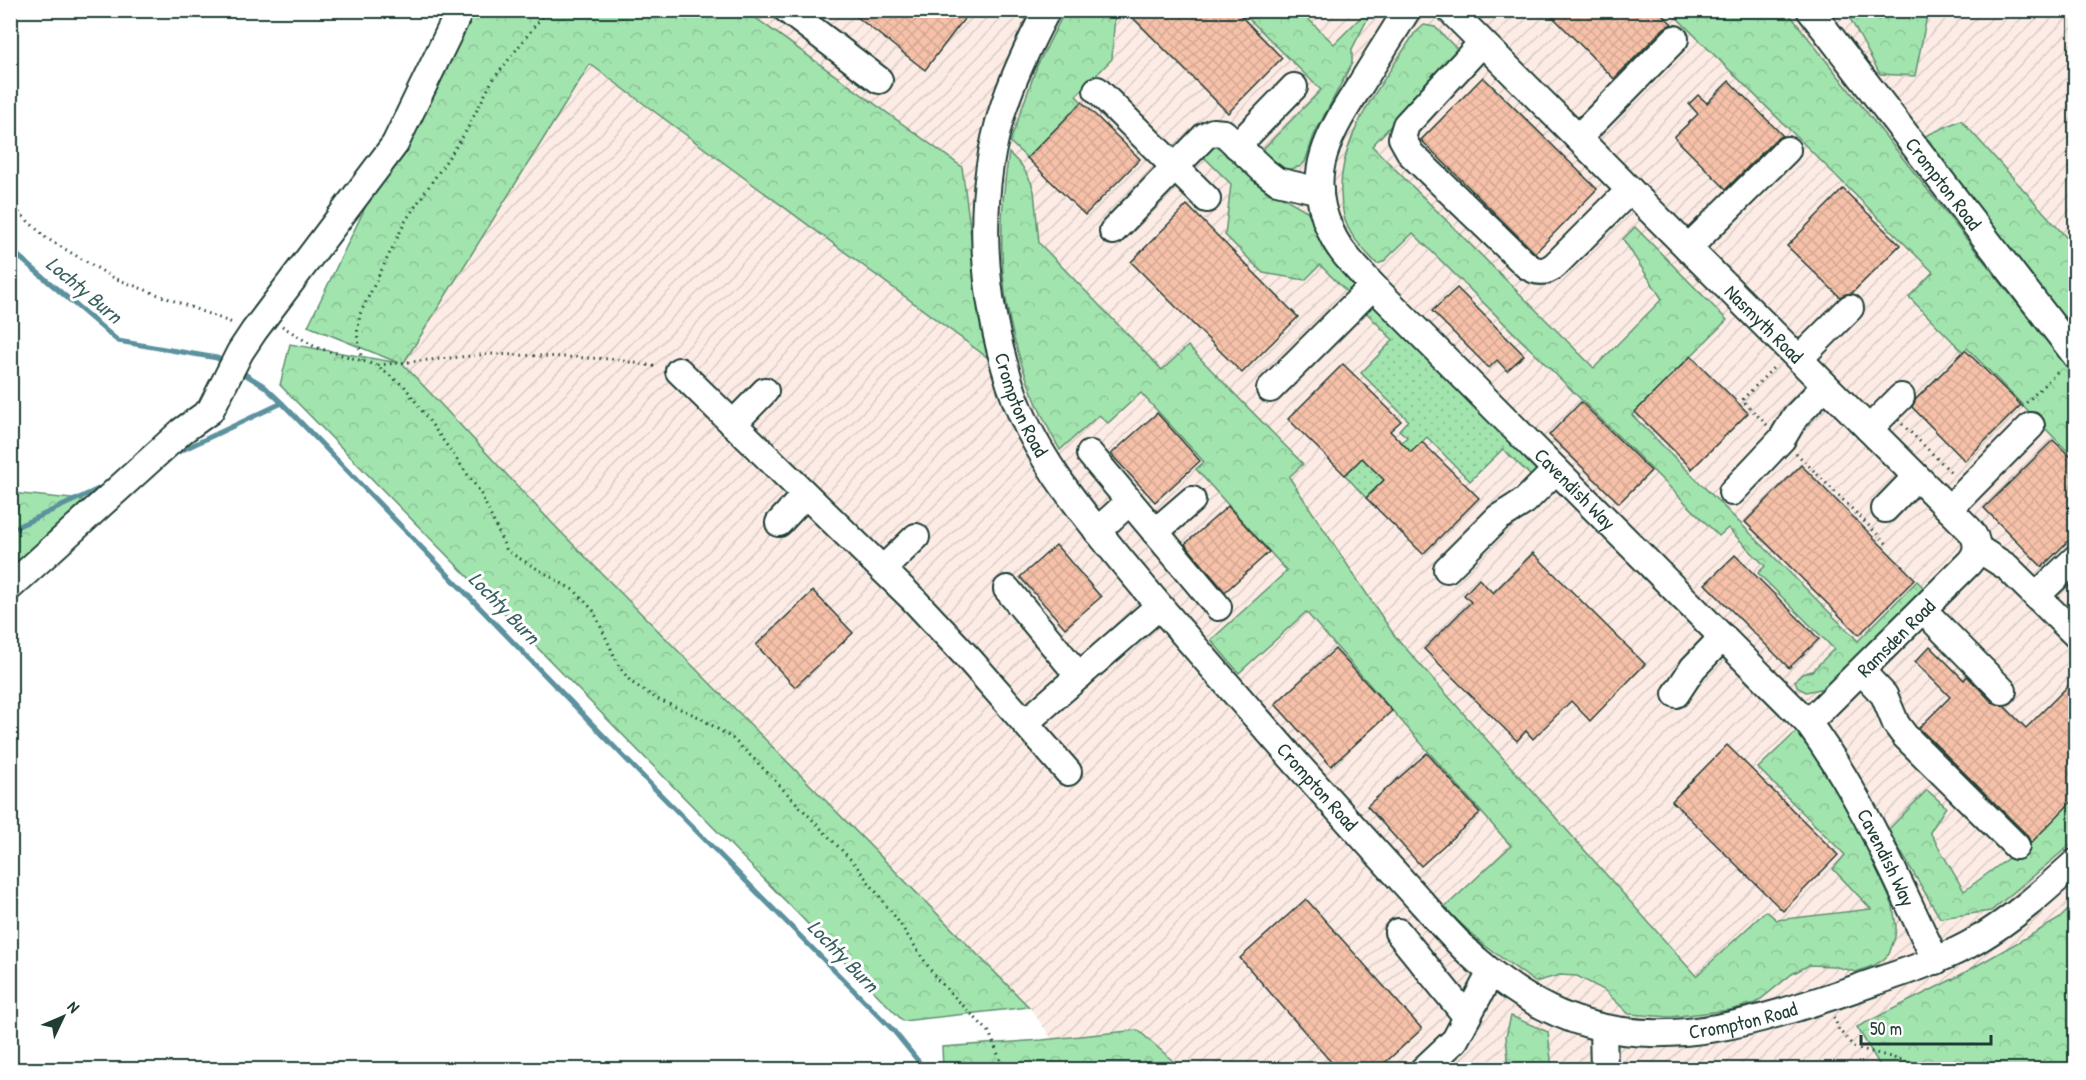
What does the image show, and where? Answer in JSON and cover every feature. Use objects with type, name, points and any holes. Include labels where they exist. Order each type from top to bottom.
[{"type":"street","points":[[10,587],[182,431],[210,411],[253,333],[395,144],[460,10]]},
{"type":"street","points":[[787,10],[879,80]]},
{"type":"street","name":"Crompton Road","points":[[1047,10],[1010,87],[995,138],[986,208],[988,280],[992,316],[1011,388],[1025,424],[1062,484],[1097,531],[1159,606],[1450,934],[1491,972],[1555,1012],[1583,1023],[1639,1034],[1700,1032],[1747,1022],[1827,998],[1936,961],[2006,922],[2076,862]]},
{"type":"street","name":"Cavendish Way","points":[[1407,10],[1331,132],[1322,155],[1320,191],[1323,211],[1331,233],[1349,260],[1373,286],[1808,723],[1829,751],[1853,792],[1936,961]]},
{"type":"street","name":"Nasmyth Road","points":[[1450,10],[1688,248],[1787,362],[1825,386],[1973,533],[1977,548],[2007,567],[2076,636]]},
{"type":"street","name":"Crompton Road","points":[[1810,10],[2076,356]]},
{"type":"street","points":[[1578,138],[1675,39]]},
{"type":"street","points":[[1482,43],[1406,125],[1402,138],[1411,154],[1526,265],[1538,272],[1549,270],[1555,265],[1630,190]]},
{"type":"street","points":[[1237,146],[1294,87]]},
{"type":"street","points":[[1097,90],[1207,199]]},
{"type":"street","points":[[1113,231],[1208,134],[1219,132],[1224,134],[1276,181],[1320,191]]},
{"type":"street","points":[[1688,248],[1787,150]]},
{"type":"street","points":[[1270,389],[1373,286]]},
{"type":"street","points":[[1787,362],[1850,308]]},
{"type":"street","points":[[678,371],[883,569],[962,651],[1068,772]]},
{"type":"street","points":[[1726,486],[1825,386]]},
{"type":"street","points":[[733,424],[765,391]]},
{"type":"street","points":[[1869,429],[1895,403]]},
{"type":"street","points":[[1949,509],[2028,415]]},
{"type":"street","points":[[1089,454],[1218,607]]},
{"type":"street","points":[[1447,569],[1498,518],[1525,501],[1556,470]]},
{"type":"street","points":[[1885,509],[1916,477]]},
{"type":"street","points":[[779,523],[806,495]]},
{"type":"street","points":[[1155,532],[1192,500]]},
{"type":"street","points":[[1097,531],[1129,502]]},
{"type":"street","points":[[883,569],[915,537]]},
{"type":"street","name":"Ramsden Road","points":[[1808,723],[1862,672],[1972,560],[1977,548]]},
{"type":"street","points":[[2036,596],[2076,558]]},
{"type":"street","points":[[1007,589],[1079,676]]},
{"type":"street","points":[[1025,723],[1159,606]]},
{"type":"street","points":[[1923,610],[2003,691]]},
{"type":"street","points":[[1676,694],[1692,668],[1723,637]]},
{"type":"street","points":[[1862,672],[1884,695],[1896,724],[1905,736],[2016,846]]},
{"type":"street","points":[[1398,932],[1467,1017]]},
{"type":"street","points":[[1434,1066],[1455,1040],[1491,972]]},
{"type":"street","points":[[1603,1028],[1604,1070]]},
{"type":"path","points":[[362,361],[357,334],[360,314],[406,220],[464,135],[492,81],[548,10]]},
{"type":"path","points":[[10,204],[46,238],[114,278],[253,333],[315,347],[376,365],[405,387],[480,492],[507,551],[575,591],[593,610],[620,668],[631,682],[657,699],[699,717],[733,739],[854,862],[896,918],[936,978],[988,1032],[1003,1070]]},
{"type":"path","points":[[376,365],[491,354],[611,359],[678,371]]},
{"type":"path","points":[[1787,362],[1742,400],[1887,544]]},
{"type":"path","points":[[2028,415],[2055,374]]},
{"type":"path","points":[[1895,403],[1953,475]]},
{"type":"path","points":[[1827,998],[1839,1030],[1854,1047],[1938,1070]]},
{"type":"shaded area","points":[[587,11],[2075,11],[2075,1069],[1074,1069],[1029,1007],[554,525],[403,365],[590,63]]},
{"type":"green space","points":[[460,11],[746,11],[962,167],[987,357],[590,64],[403,364],[554,525],[1029,1007],[903,1021],[280,385],[290,344],[399,363],[308,326]]},
{"type":"green space","points":[[1065,11],[1115,11],[1112,59],[1076,96],[1082,102],[1027,158],[1010,142],[1037,66]]},
{"type":"green space","points":[[1241,11],[1300,11],[1334,44],[1367,11],[1371,12],[1352,49],[1352,63],[1314,135],[1305,162],[1299,167],[1286,170],[1261,151],[1321,90]]},
{"type":"green space","points":[[1670,11],[1787,11],[2075,377],[2075,459],[1967,348],[1963,352],[1909,297],[1933,272]]},
{"type":"green space","points":[[1846,11],[1928,11],[1915,76],[1880,74]]},
{"type":"green space","points":[[1424,25],[1435,27],[1460,52],[1372,146],[1594,368],[1662,299],[1623,239],[1635,227],[1727,320],[1632,415],[1858,641],[1917,581],[1924,588],[1825,688],[1806,692],[1798,688],[1795,681],[1802,674],[1812,671],[1834,649],[1758,573],[1765,566],[1728,528],[1719,536],[1413,233],[1383,262],[1377,264],[1353,236],[1344,216],[1341,191],[1343,166],[1350,143],[1373,97],[1414,34]]},
{"type":"green space","points":[[1961,120],[2075,247],[2075,337],[2040,297],[1925,136]]},
{"type":"green space","points":[[1211,145],[1221,147],[1272,191],[1307,211],[1359,281],[1354,299],[1320,265],[1305,280],[1263,273],[1225,235],[1231,184],[1200,153]]},
{"type":"green space","points":[[1009,153],[1022,166],[1034,191],[1039,243],[1162,370],[1188,346],[1303,464],[1289,477],[1394,635],[1696,976],[1766,911],[1777,920],[1871,909],[1833,869],[1845,855],[1758,768],[1797,731],[1815,754],[1852,814],[1893,906],[1896,926],[1889,954],[1875,965],[1856,972],[1833,966],[1809,965],[1792,974],[1756,1003],[1730,1010],[1670,1017],[1629,1014],[1604,990],[1577,976],[1560,975],[1535,982],[1484,945],[1444,908],[1511,846],[1306,612],[1239,673],[1211,640],[1287,571],[1196,469],[1204,462],[1141,393],[1108,423],[1099,415],[1060,450],[1041,414],[1026,378],[1007,306],[1002,232]]},
{"type":"green space","points":[[1372,304],[1537,467],[1534,479],[1503,449],[1470,481],[1427,437],[1366,498],[1345,475],[1362,458],[1374,470],[1407,437],[1399,430],[1408,420],[1361,373],[1393,340],[1362,308]]},
{"type":"green space","points":[[11,493],[103,502],[11,587]]},
{"type":"green space","points":[[1927,790],[1946,807],[1930,832],[1964,891],[2026,845],[2075,796],[2075,841],[1991,911],[1940,918],[1888,830]]},
{"type":"green space","points":[[2075,903],[2075,1069],[1882,1069],[1857,1027],[1955,978],[2059,919]]},
{"type":"green space","points":[[1511,1016],[1548,1032],[1552,1069],[1509,1069],[1506,1036]]},
{"type":"green space","points":[[1138,1030],[1182,1069],[943,1069],[942,1047]]},
{"type":"building","points":[[848,10],[971,10],[925,70]]},
{"type":"building","points":[[1125,10],[1235,10],[1282,58],[1228,113]]},
{"type":"building","points":[[1546,10],[1658,10],[1672,24],[1664,28],[1614,79]]},
{"type":"building","points":[[1483,77],[1597,189],[1535,253],[1421,140]]},
{"type":"building","points":[[1729,81],[1783,136],[1776,139],[1726,189],[1674,137],[1698,114],[1689,104],[1698,95],[1707,103]]},
{"type":"building","points":[[1082,102],[1140,159],[1085,215],[1027,158]]},
{"type":"building","points":[[1843,189],[1900,245],[1852,293],[1840,297],[1787,246]]},
{"type":"building","points":[[1187,205],[1298,317],[1242,373],[1131,262]]},
{"type":"building","points":[[1457,288],[1524,355],[1507,371],[1497,360],[1489,368],[1432,311]]},
{"type":"building","points":[[1965,350],[2021,405],[1965,461],[1912,407],[1916,399]]},
{"type":"building","points":[[1691,356],[1748,413],[1692,469],[1635,412]]},
{"type":"building","points":[[1343,364],[1401,421],[1390,431],[1411,452],[1422,442],[1479,498],[1423,554],[1366,498],[1384,480],[1362,458],[1345,475],[1288,419]]},
{"type":"building","points":[[1581,402],[1651,471],[1619,503],[1549,435]]},
{"type":"building","points":[[1157,413],[1200,461],[1155,502],[1111,454]]},
{"type":"building","points":[[2053,440],[2076,462],[2076,533],[2042,567],[1984,508]]},
{"type":"building","points":[[1801,465],[1915,579],[1859,635],[1745,522]]},
{"type":"building","points":[[1228,506],[1269,552],[1225,592],[1185,544]]},
{"type":"building","points":[[1056,545],[1101,597],[1065,628],[1020,577]]},
{"type":"building","points":[[1533,553],[1645,664],[1590,721],[1571,701],[1533,739],[1526,731],[1517,741],[1424,649],[1471,602],[1464,595],[1479,579],[1493,593]]},
{"type":"building","points":[[1735,555],[1819,639],[1789,668],[1705,584]]},
{"type":"building","points":[[813,591],[853,633],[795,687],[756,645]]},
{"type":"building","points":[[1930,646],[1964,680],[1967,676],[1992,702],[2004,706],[2026,728],[2076,678],[2076,797],[2031,843],[2027,835],[1919,728],[1950,697],[1915,662]]},
{"type":"building","points":[[1335,649],[1392,711],[1331,766],[1275,704]]},
{"type":"building","points":[[1727,745],[1838,855],[1783,911],[1672,801]]},
{"type":"building","points":[[1427,753],[1480,813],[1421,866],[1367,806]]},
{"type":"building","points":[[1306,899],[1422,1029],[1377,1070],[1338,1070],[1240,958]]},
{"type":"waterway","name":"Lochty Burn","points":[[10,249],[118,341],[217,358],[227,364]]},
{"type":"waterway","name":"Lochty Burn","points":[[238,370],[264,386],[282,403],[656,790],[893,1030],[919,1062],[922,1070]]},
{"type":"waterway","points":[[174,454],[282,403]]},
{"type":"waterway","points":[[10,530],[107,485]]}]
